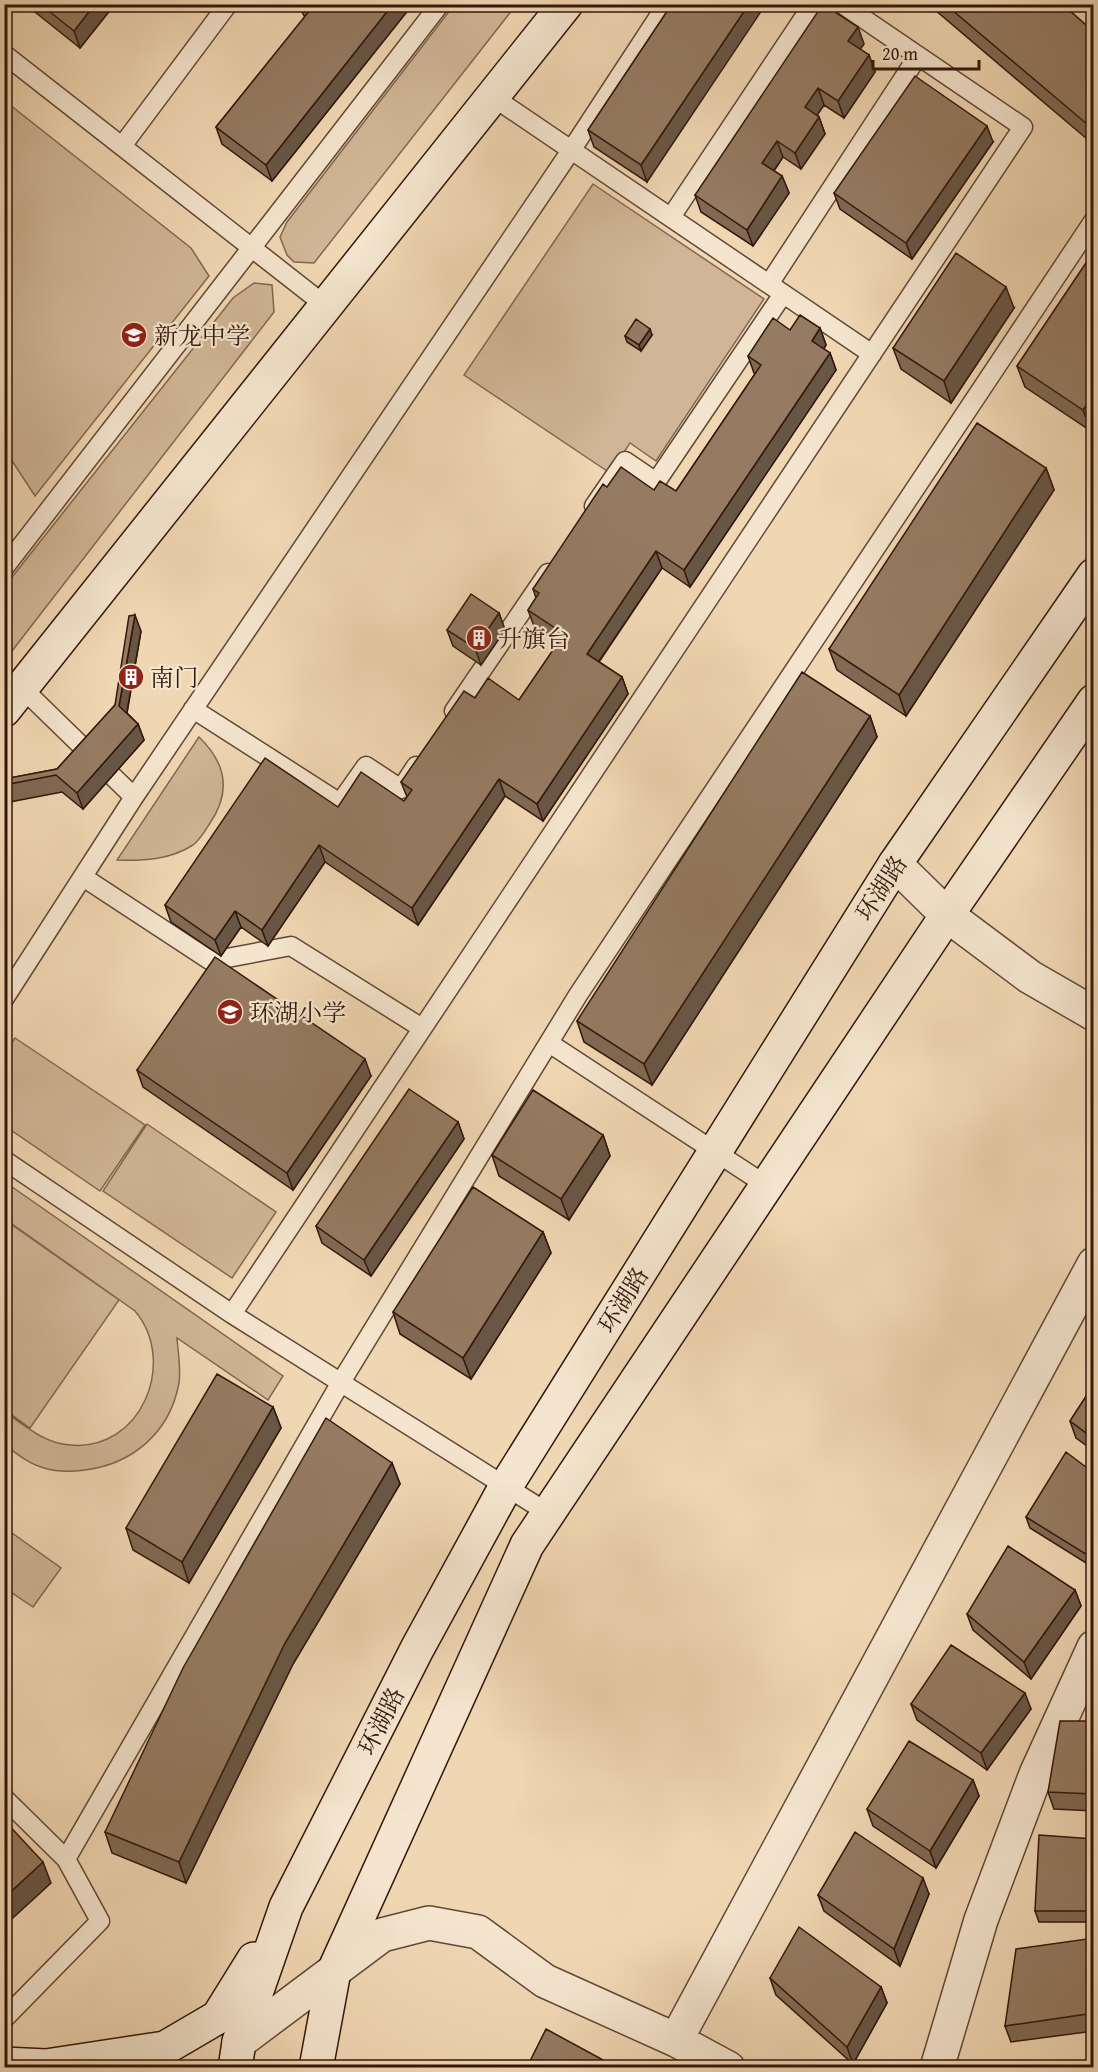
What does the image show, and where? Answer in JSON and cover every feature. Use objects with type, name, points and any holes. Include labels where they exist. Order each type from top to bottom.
[{"type":"street","points":[[13,699],[566,4]]},
{"type":"street","name":"环湖路","points":[[237,2055],[286,1907],[417,1649],[506,1486],[895,864],[1094,575]]},
{"type":"street","points":[[316,2067],[334,1971],[527,1545],[947,915],[1094,701]]},
{"type":"street","points":[[895,864],[947,915],[1030,977],[1094,1014]]},
{"type":"street","points":[[676,2040],[1094,1264]]},
{"type":"street","points":[[937,2067],[981,1920],[1036,1774],[1094,1647]]},
{"type":"street","points":[[4,2064],[46,2066],[165,2048],[218,2017],[286,1907]]},
{"type":"street","points":[[237,2055],[334,1971],[382,1935],[429,1923],[478,1932],[545,1981],[676,2040],[728,2067]]},
{"type":"lane","points":[[122,146],[228,4]]},
{"type":"lane","points":[[4,568],[440,4]]},
{"type":"lane","points":[[4,999],[134,797],[667,4]]},
{"type":"lane","points":[[671,217],[813,4]]},
{"type":"lane","points":[[232,1314],[1023,127],[842,4]]},
{"type":"lane","points":[[4,54],[327,306]]},
{"type":"lane","points":[[585,519],[625,461],[656,482],[918,56]]},
{"type":"lane","points":[[493,97],[872,354]]},
{"type":"lane","points":[[66,1859],[340,1382],[578,995],[1094,220]]},
{"type":"lane","points":[[447,722],[559,557]]},
{"type":"lane","points":[[13,699],[134,797]]},
{"type":"lane","points":[[193,709],[340,803],[366,766],[400,789],[427,751]]},
{"type":"lane","points":[[83,877],[211,961],[291,946],[422,1028]]},
{"type":"lane","points":[[549,1043],[766,1185]]},
{"type":"lane","points":[[4,1160],[232,1314],[548,1513]]},
{"type":"lane","points":[[4,1798],[66,1859],[100,1920],[4,2019]]},
{"type":"shaded area","points":[[454,5],[516,5],[314,263],[294,262],[287,255],[280,237],[287,222]]},
{"type":"shaded area","points":[[5,101],[191,248],[209,276],[35,496],[5,450]]},
{"type":"shaded area","points":[[593,184],[764,299],[656,461],[630,443],[610,473],[464,375]]},
{"type":"shaded area","points":[[254,283],[272,285],[274,312],[5,660],[5,586],[233,298]]},
{"type":"shaded area","points":[[199,737],[220,767],[223,789],[217,811],[198,841],[184,850],[165,857],[146,860],[117,860]]},
{"type":"shaded area","points":[[15,1038],[145,1125],[100,1191],[5,1126],[5,1053]]},
{"type":"shaded area","points":[[147,1124],[276,1212],[232,1278],[103,1191]]},
{"type":"shaded area","points":[[5,1182],[283,1376],[268,1400],[177,1338],[180,1377],[174,1401],[158,1430],[147,1443],[133,1453],[102,1467],[64,1471],[33,1464],[5,1445],[5,1412],[35,1433],[61,1444],[95,1443],[116,1434],[133,1419],[145,1400],[152,1378],[153,1354],[147,1332],[135,1311],[5,1219]]},
{"type":"shaded area","points":[[5,1220],[119,1300],[30,1428],[5,1410]]},
{"type":"shaded area","points":[[5,1528],[61,1568],[33,1607],[5,1588]]},
{"type":"building","points":[[40,4],[95,4],[74,31]]},
{"type":"building","points":[[303,4],[393,4],[266,165],[216,127],[310,10]]},
{"type":"building","points":[[672,4],[749,4],[641,165],[588,130]]},
{"type":"building","points":[[823,4],[858,27],[848,41],[869,55],[838,101],[818,88],[805,107],[819,117],[795,153],[777,141],[762,163],[782,176],[747,230],[695,195]]},
{"type":"building","points":[[945,4],[1062,4],[1094,32],[1094,130]]},
{"type":"building","points":[[915,76],[987,126],[906,243],[834,193]]},
{"type":"building","points":[[1094,251],[1094,394],[1083,410],[1017,366]]},
{"type":"building","points":[[956,253],[1006,287],[944,381],[893,348]]},
{"type":"building","points":[[800,315],[820,328],[812,341],[830,353],[684,570],[656,551],[587,654],[622,677],[537,804],[499,779],[412,908],[319,845],[262,930],[235,911],[215,940],[165,905],[265,758],[338,807],[361,772],[404,801],[412,790],[401,782],[464,691],[475,698],[488,678],[519,700],[564,634],[528,610],[539,593],[533,589],[603,484],[607,487],[621,467],[654,490],[660,481],[676,491],[761,365],[748,356],[773,318],[790,330]]},
{"type":"building","points":[[636,319],[650,329],[639,345],[625,336]]},
{"type":"building","points":[[977,423],[1046,468],[899,695],[829,649]]},
{"type":"building","points":[[471,594],[499,613],[475,648],[447,630]]},
{"type":"building","points":[[135,615],[119,706],[138,724],[77,793],[56,775],[4,785],[4,779],[57,769],[115,705],[129,616]]},
{"type":"building","points":[[802,672],[870,716],[644,1064],[577,1021]]},
{"type":"building","points":[[215,957],[365,1059],[287,1173],[137,1070]]},
{"type":"building","points":[[409,1089],[458,1122],[364,1260],[316,1226]]},
{"type":"building","points":[[533,1090],[603,1135],[561,1199],[492,1155]]},
{"type":"building","points":[[473,1187],[543,1232],[463,1358],[393,1312]]},
{"type":"building","points":[[217,1374],[273,1407],[182,1562],[126,1528]]},
{"type":"building","points":[[1094,1384],[1094,1439],[1070,1421]]},
{"type":"building","points":[[326,1418],[392,1463],[285,1643],[179,1862],[105,1832],[183,1668]]},
{"type":"building","points":[[1066,1452],[1094,1473],[1094,1554],[1092,1558],[1026,1517]]},
{"type":"building","points":[[1008,1546],[1075,1590],[1024,1662],[967,1614]]},
{"type":"building","points":[[951,1645],[1025,1693],[981,1753],[911,1704]]},
{"type":"building","points":[[1060,1721],[1094,1721],[1094,1794],[1048,1792]]},
{"type":"building","points":[[909,1741],[973,1780],[930,1851],[867,1809]]},
{"type":"building","points":[[4,1820],[43,1862],[4,1898]]},
{"type":"building","points":[[855,1832],[923,1878],[894,1949],[818,1895]]},
{"type":"building","points":[[1039,1835],[1094,1839],[1094,1911],[1035,1911]]},
{"type":"building","points":[[799,1927],[881,1987],[847,2047],[770,1978]]},
{"type":"building","points":[[1094,1938],[1094,2013],[1005,2026],[1016,1949]]},
{"type":"building","points":[[546,2029],[616,2067],[527,2067]]},
{"type":"place","name":"新龙中学","points":[[134,335]]},
{"type":"place","name":"升旗台","points":[[479,638]]},
{"type":"place","name":"南门","points":[[131,677]]},
{"type":"place","name":"环湖小学","points":[[230,1012]]}]
